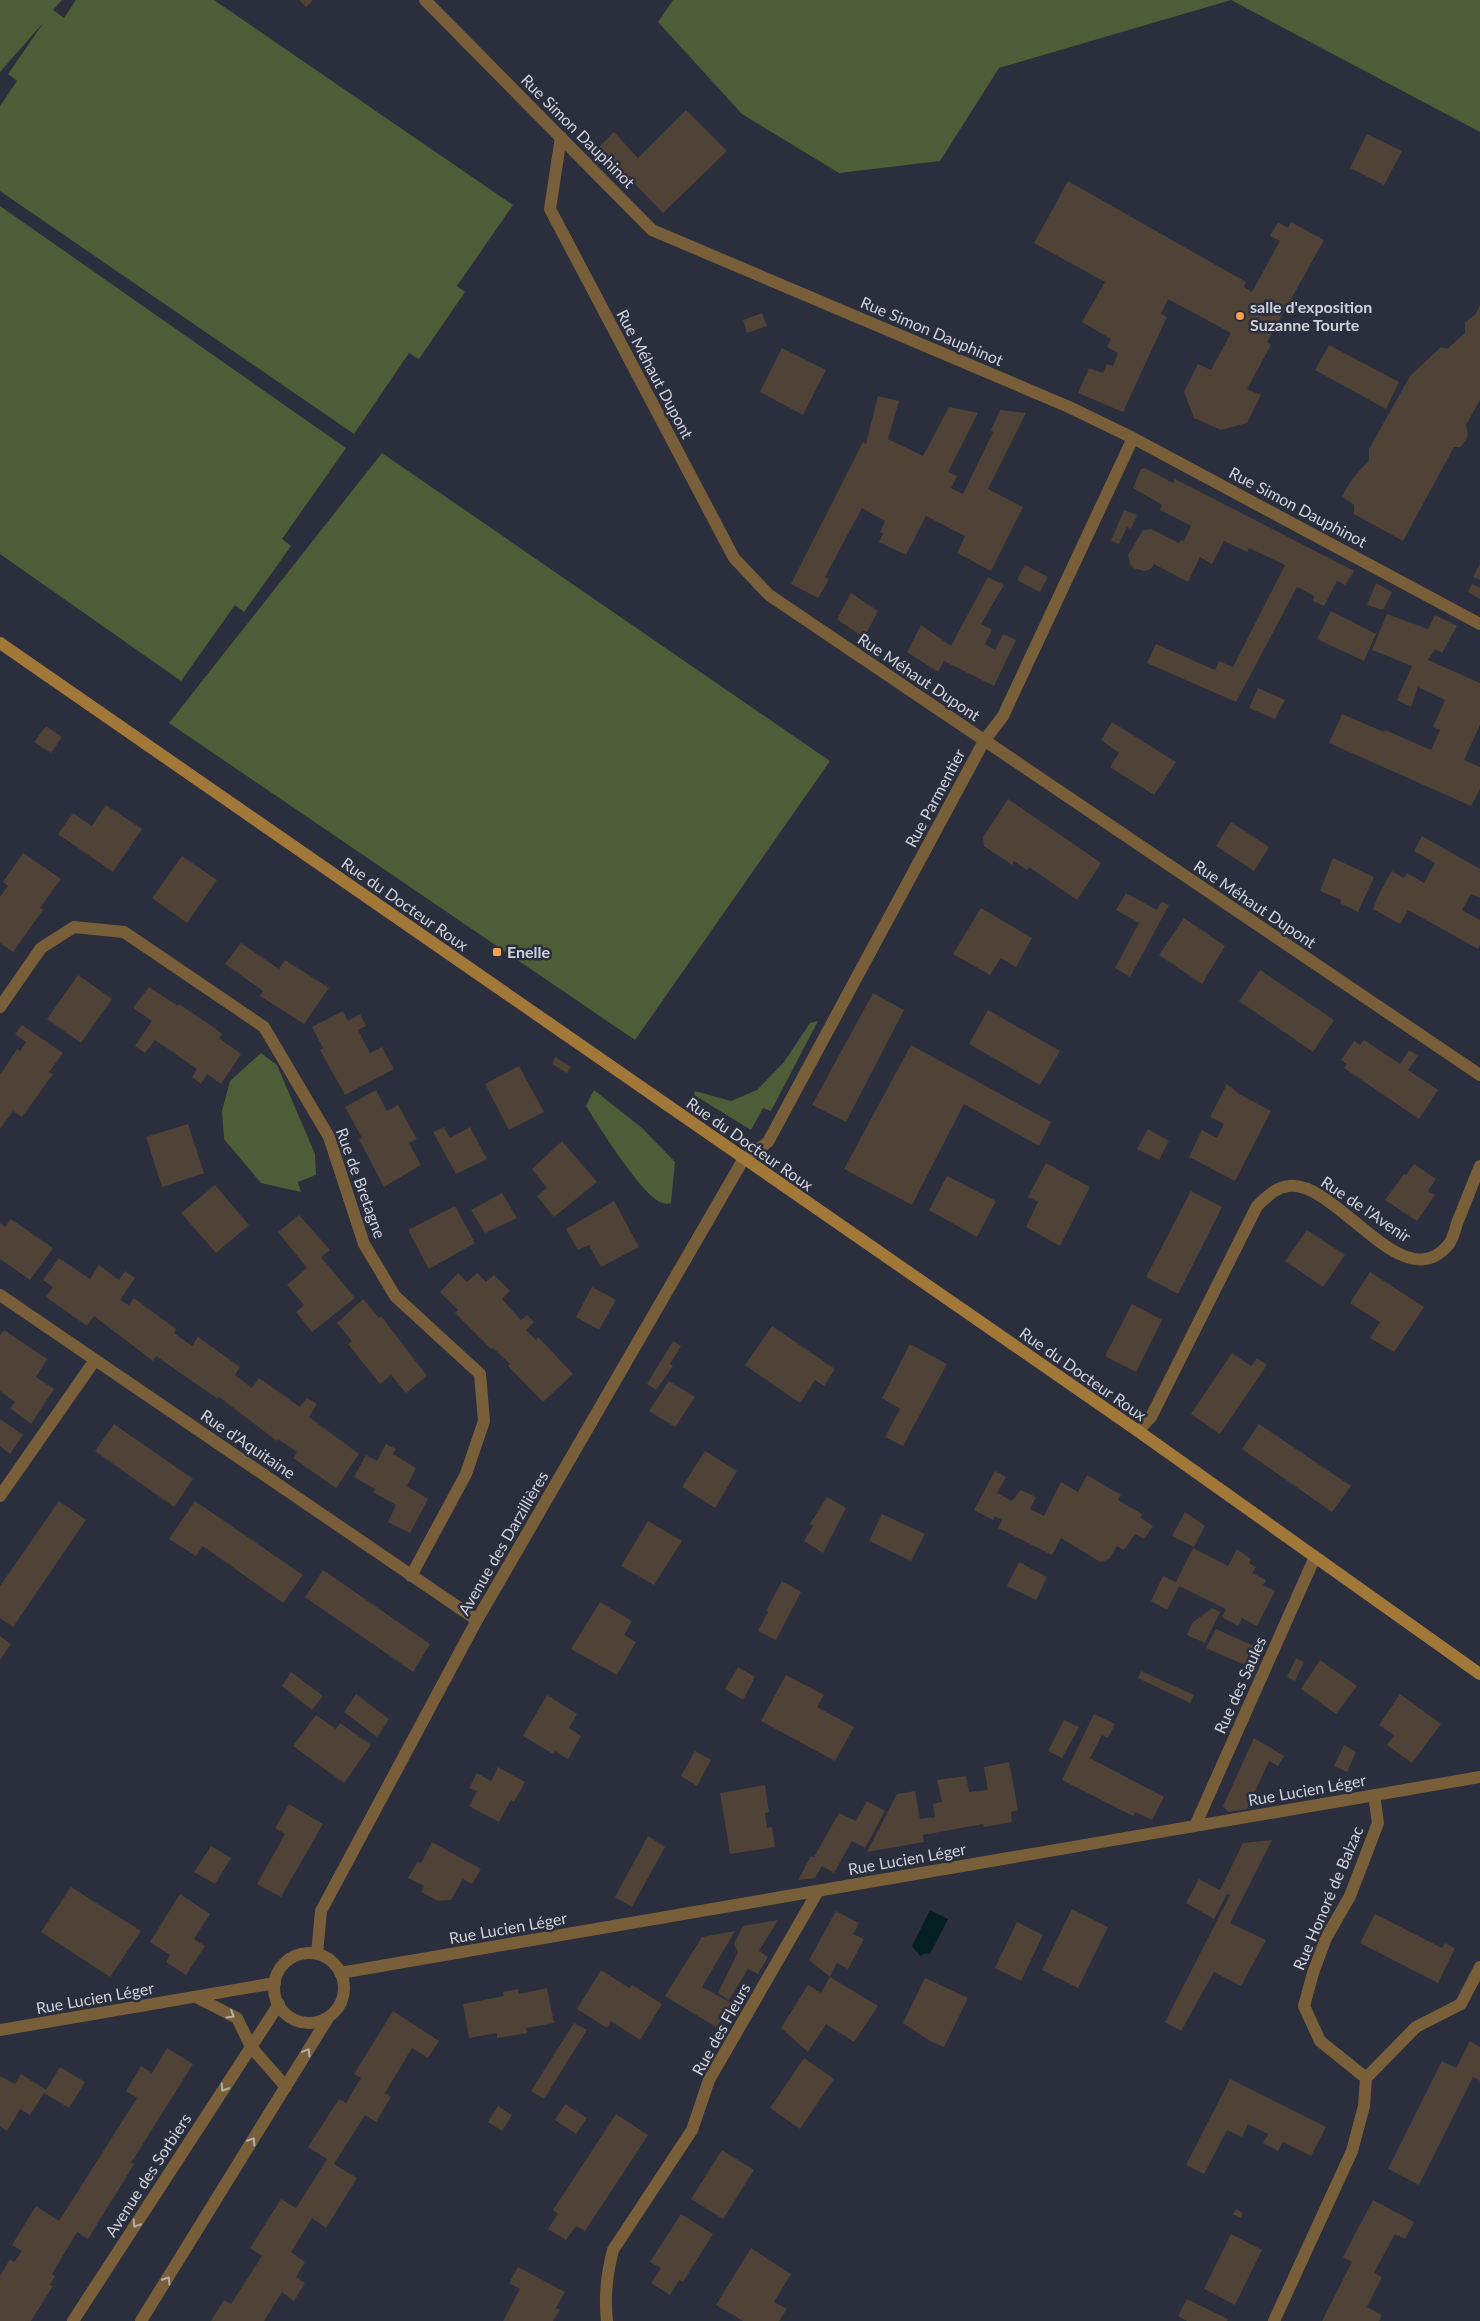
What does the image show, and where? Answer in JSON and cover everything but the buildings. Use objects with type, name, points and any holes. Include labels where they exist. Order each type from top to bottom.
[{"type":"street","name":"Rue Simon Dauphinot","points":[[426,0],[652,230],[1070,408],[1133,438],[1480,624]]},
{"type":"street","name":"Rue Méhaut Dupont","points":[[561,137],[550,209],[734,558],[770,595],[1480,1075]]},
{"type":"street","name":"Rue Parmentier","points":[[743,1160],[768,1142],[984,741],[1003,716],[1133,438]]},
{"type":"street","name":"Rue du Docteur Roux","points":[[0,643],[743,1160],[1138,1431],[1480,1674]]},
{"type":"street","name":"Rue de Bretagne","points":[[0,1007],[41,948],[74,927],[124,932],[264,1027],[329,1138],[364,1244],[395,1296],[480,1374],[484,1421],[466,1474],[411,1576]]},
{"type":"street","name":"Avenue des Darzillières","points":[[317,1954],[321,1911],[477,1620],[743,1160]]},
{"type":"street","name":"Rue de l'Avenir","points":[[1138,1431],[1152,1417],[1257,1206],[1273,1192],[1289,1186],[1306,1188],[1395,1253],[1417,1260],[1434,1258],[1449,1244],[1480,1166]]},
{"type":"street","name":"Rue d'Aquitaine","points":[[0,1295],[477,1620]]},
{"type":"street","points":[[0,1496],[96,1360]]},
{"type":"street","name":"Rue des Saules","points":[[1195,1826],[1315,1557]]},
{"type":"street","name":"Rue Lucien Léger","points":[[340,1973],[1480,1777]]},
{"type":"street","name":"Rue Honoré de Balzac","points":[[1366,2078],[1320,2041],[1304,2006],[1313,1973],[1326,1938],[1350,1896],[1378,1823],[1374,1795]]},
{"type":"street","name":"Rue des Fleurs","points":[[607,2321],[605,2304],[608,2270],[613,2250],[692,2130],[709,2080],[818,1891]]},
{"type":"street","points":[[141,2321],[328,2018],[342,2000],[344,1988],[340,1973],[328,1958],[317,1954],[305,1953],[290,1960],[278,1972],[275,1983],[275,1994],[285,2014],[295,2020],[306,2023],[328,2018]]},
{"type":"street","points":[[1274,2321],[1352,2151],[1364,2106],[1366,2078],[1416,2027],[1461,2004],[1480,1967]]},
{"type":"street","name":"Rue Lucien Léger","points":[[0,2030],[275,1983]]},
{"type":"street","points":[[196,1997],[237,2018],[251,2047],[286,2087]]},
{"type":"street","name":"Avenue des Sorbiers","points":[[73,2321],[279,2004]]},
{"type":"green space","points":[[0,0],[62,0],[53,10],[64,18],[76,0],[214,0],[513,205],[457,286],[465,292],[419,359],[409,353],[354,434],[0,191],[0,106],[17,81],[8,74],[44,22],[0,72]]},
{"type":"green space","points":[[673,0],[1231,0],[999,68],[940,161],[839,173],[742,114],[658,22]]},
{"type":"green space","points":[[1231,0],[1480,0],[1480,132]]},
{"type":"green space","points":[[0,206],[346,448],[282,539],[291,546],[244,612],[235,605],[181,681],[0,554]]},
{"type":"green space","points":[[382,453],[830,761],[635,1040],[169,723]]},
{"type":"green space","points":[[818,1021],[771,1111],[763,1108],[751,1130],[694,1095],[695,1091],[731,1101],[757,1090],[784,1062],[810,1023]]},
{"type":"green space","points":[[261,1053],[277,1065],[315,1154],[316,1175],[298,1182],[301,1192],[261,1183],[224,1139],[222,1111],[230,1081]]},
{"type":"green space","points":[[594,1090],[642,1128],[675,1162],[671,1203],[662,1203],[652,1196],[631,1173],[610,1143],[586,1106]]},
{"type":"shaded area","points":[[930,1910],[948,1919],[930,1954],[926,1953],[920,1956],[912,1946]]},
{"type":"place","name":"salle d'exposition Suzanne Tourte","points":[[1240,316]]},
{"type":"place","name":"Enelle","points":[[497,952]]}]
